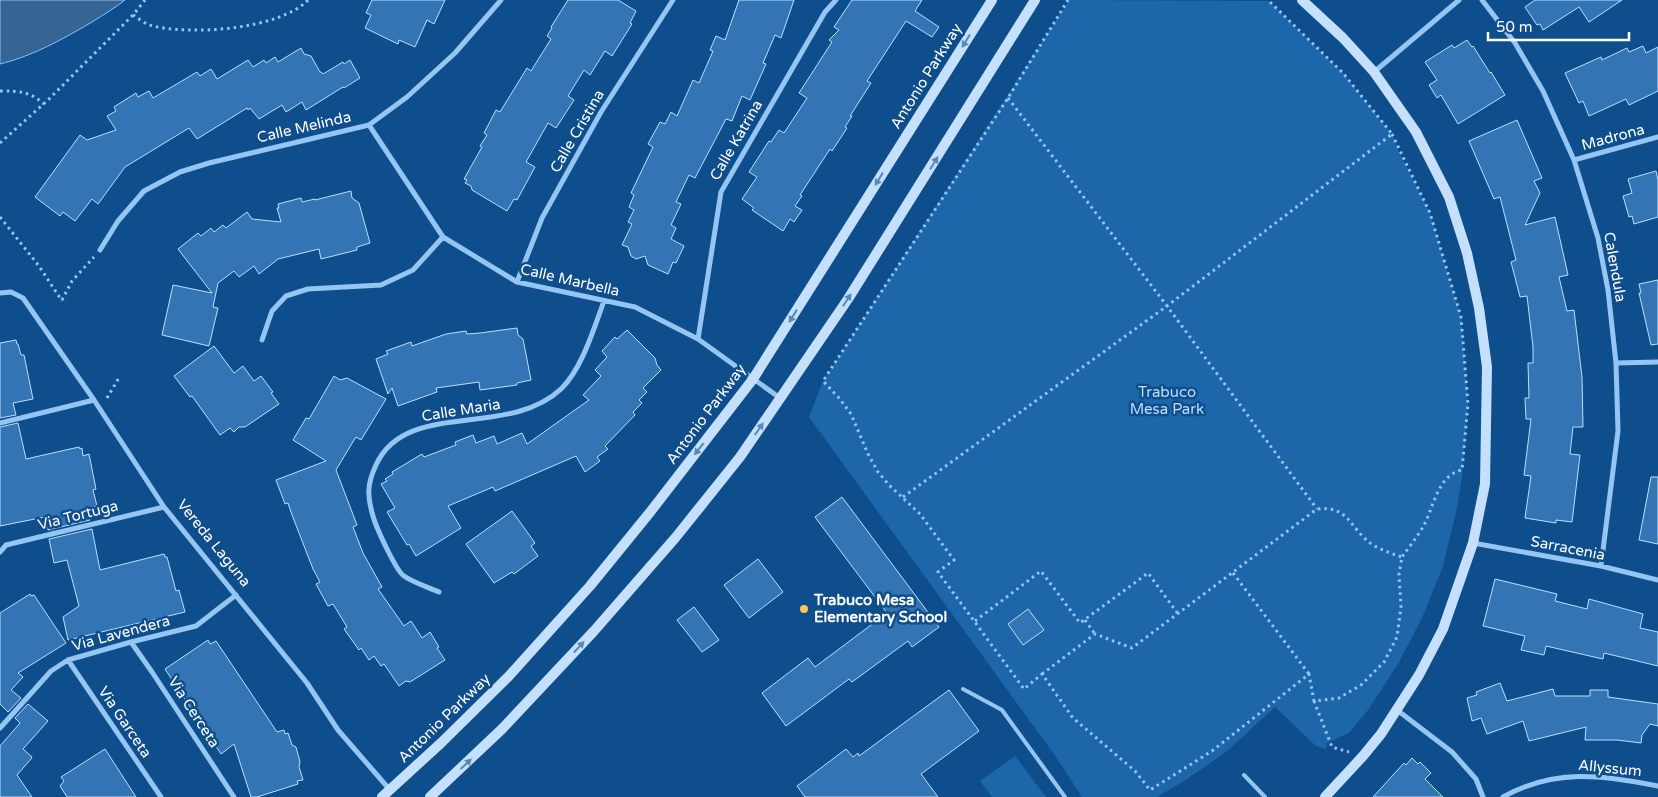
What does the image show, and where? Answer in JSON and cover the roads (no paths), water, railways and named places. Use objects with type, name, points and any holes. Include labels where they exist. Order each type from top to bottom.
[{"type":"main road","name":"Antonio Parkway","points":[[389,795],[509,676],[590,586],[753,379],[992,0]]},
{"type":"main road","points":[[430,797],[502,729],[594,631],[676,536],[728,471],[781,399],[848,299],[1034,0]]},
{"type":"main road","points":[[1302,0],[1343,38],[1374,72],[1416,132],[1449,198],[1467,253],[1479,308],[1487,367],[1485,484],[1473,543],[1442,629],[1419,675],[1397,710],[1363,756],[1325,797]]},
{"type":"street","name":"Calle Melinda","points":[[100,250],[118,221],[144,190],[180,172],[209,163],[369,125],[408,98],[455,53],[500,0]]},
{"type":"street","name":"Calle Cristina","points":[[517,282],[542,218],[601,112],[673,0]]},
{"type":"street","name":"Calle Katrina","points":[[698,339],[720,192],[825,12],[836,0]]},
{"type":"street","points":[[1374,72],[1459,0]]},
{"type":"street","name":"Calendula","points":[[1482,0],[1515,43],[1543,90],[1574,160],[1598,238],[1608,290],[1616,363],[1618,431],[1601,566]]},
{"type":"street","name":"Calle Marbella","points":[[369,125],[442,237],[517,282],[635,307],[698,339],[781,399]]},
{"type":"street","name":"Madrona","points":[[1574,160],[1658,137]]},
{"type":"street","points":[[262,340],[272,311],[286,296],[308,289],[381,285],[413,270],[442,237]]},
{"type":"street","name":"Vereda Laguna","points":[[0,293],[11,292],[23,298],[94,400],[164,507],[307,683],[338,730],[389,795]]},
{"type":"street","name":"Calle Maria","points":[[439,592],[403,576],[377,529],[369,503],[368,481],[381,454],[402,435],[426,426],[516,414],[536,406],[561,389],[582,360],[604,301]]},
{"type":"street","points":[[1616,363],[1658,362]]},
{"type":"street","points":[[0,423],[94,400]]},
{"type":"street","name":"Via Tortuga","points":[[0,552],[6,545],[164,507]]},
{"type":"street","name":"Sarracenia","points":[[1473,543],[1601,566],[1658,580]]},
{"type":"street","name":"Via Lavendera","points":[[0,728],[51,671],[68,660],[196,626],[236,595]]},
{"type":"street","name":"Via Cerceta","points":[[131,642],[234,797]]},
{"type":"street","name":"Via Garceta","points":[[68,660],[161,797]]},
{"type":"street","points":[[1397,710],[1452,752],[1476,779],[1483,797]]},
{"type":"street","name":"Allyssum","points":[[1503,797],[1544,780],[1576,775],[1611,778],[1658,786]]},
{"type":"lane","points":[[964,690],[1002,710],[1065,797]]},
{"type":"lane","points":[[1244,775],[1265,797]]},
{"type":"place","name":"Trabuco Mesa Elementary School","points":[[804,609]]},
{"type":"park label","name":"Trabuco Mesa Park","points":[[1167,400]]}]
